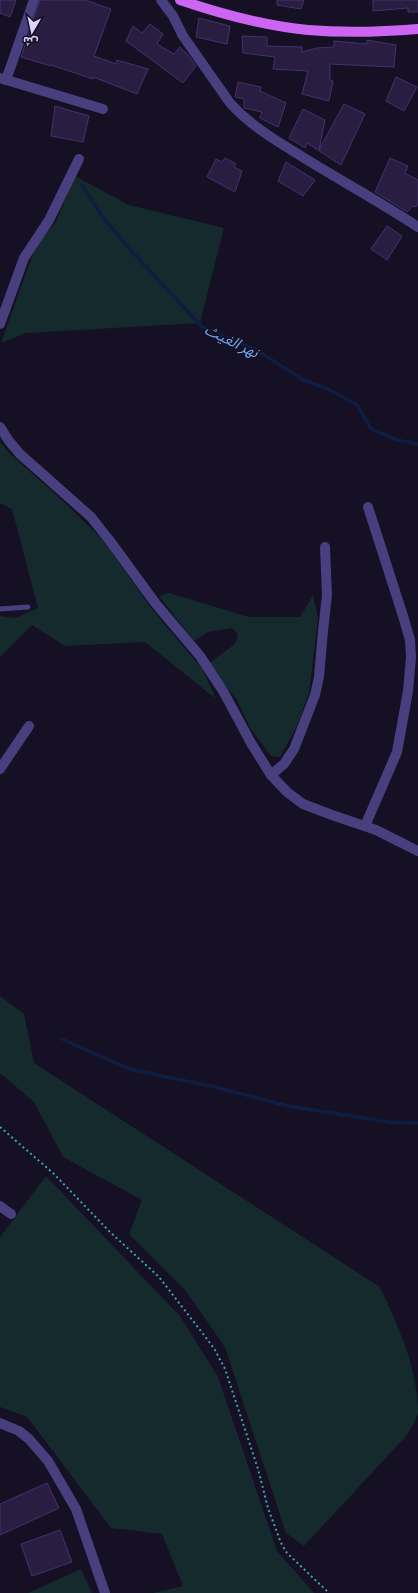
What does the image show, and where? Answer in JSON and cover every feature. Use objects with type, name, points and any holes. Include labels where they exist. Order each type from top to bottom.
[{"type":"main road","points":[[180,0],[203,8],[256,21],[308,30],[355,31],[418,29]]},
{"type":"street","points":[[34,0],[3,79],[103,109]]},
{"type":"street","points":[[161,0],[173,16],[183,36],[238,113],[314,165],[418,226]]},
{"type":"street","points":[[0,324],[24,258],[49,220],[79,159]]},
{"type":"street","points":[[0,427],[20,454],[91,517],[156,604],[200,656],[223,691],[250,743],[271,775],[287,792],[304,804],[365,826],[404,843],[418,851]]},
{"type":"street","points":[[365,826],[397,752],[408,691],[411,658],[410,640],[368,507]]},
{"type":"street","points":[[271,775],[284,764],[294,749],[316,695],[327,595],[325,547]]},
{"type":"street","points":[[0,769],[29,726]]},
{"type":"street","points":[[0,1206],[12,1214]]},
{"type":"street","points":[[0,1423],[19,1431],[48,1461],[76,1509],[105,1593]]},
{"type":"lane","points":[[0,609],[28,607]]},
{"type":"path","points":[[0,1127],[53,1173],[110,1232],[159,1277],[215,1350],[224,1369],[258,1469],[268,1508],[281,1542],[287,1553],[312,1579],[329,1593]]},
{"type":"green space","points":[[75,176],[129,205],[224,228],[200,323],[26,333],[1,343],[32,256],[45,234],[56,222]]},
{"type":"green space","points":[[0,441],[9,453],[62,500],[103,540],[151,608],[203,670],[216,699],[145,642],[65,646],[32,625],[0,657],[0,616],[15,618],[38,608],[12,509],[0,503]]},
{"type":"green space","points":[[169,593],[249,617],[300,617],[313,595],[318,619],[309,693],[297,726],[280,757],[271,756],[250,728],[237,700],[208,664],[235,644],[238,634],[232,628],[208,632],[194,641],[159,596]]},
{"type":"green space","points":[[0,996],[24,1014],[34,1063],[380,1287],[394,1317],[411,1363],[415,1379],[418,1412],[408,1434],[304,1546],[286,1533],[225,1347],[185,1290],[129,1234],[142,1200],[63,1157],[34,1102],[0,1073]]},
{"type":"green space","points":[[46,1176],[180,1316],[218,1377],[277,1551],[314,1593],[153,1593],[183,1586],[162,1534],[111,1528],[27,1417],[0,1407],[0,1237]]},
{"type":"green space","points":[[81,1569],[92,1593],[28,1593]]},
{"type":"building","points":[[0,0],[16,0],[10,17],[0,13]]},
{"type":"building","points":[[40,0],[85,0],[111,9],[94,56],[116,64],[117,60],[148,69],[137,94],[93,77],[93,79],[21,57]]},
{"type":"building","points":[[277,0],[304,0],[301,9],[277,5]]},
{"type":"building","points":[[373,0],[418,0],[418,12],[408,12],[408,8],[373,11]]},
{"type":"building","points":[[199,18],[230,26],[227,44],[196,37]]},
{"type":"building","points":[[150,24],[163,34],[157,44],[174,54],[180,47],[196,66],[183,83],[126,41],[133,26],[142,33]]},
{"type":"building","points":[[242,36],[267,37],[267,46],[302,47],[302,52],[317,48],[334,47],[334,41],[367,44],[367,40],[396,45],[394,67],[330,64],[330,80],[333,81],[329,101],[302,94],[308,71],[273,69],[275,57],[243,53]]},
{"type":"building","points":[[396,77],[417,87],[404,111],[386,101]]},
{"type":"building","points":[[238,82],[261,87],[260,91],[286,103],[278,127],[260,118],[262,112],[244,108],[244,99],[235,97]]},
{"type":"building","points":[[344,104],[365,114],[341,165],[307,143],[305,148],[289,138],[303,109],[325,120],[319,150]]},
{"type":"building","points":[[55,106],[89,116],[83,142],[51,136]]},
{"type":"building","points":[[225,158],[236,164],[234,167],[242,171],[235,192],[207,177],[216,159],[222,162]]},
{"type":"building","points":[[390,158],[408,166],[405,173],[418,180],[418,203],[416,207],[413,206],[407,212],[375,192]]},
{"type":"building","points":[[286,162],[315,180],[303,196],[278,181]]},
{"type":"building","points":[[387,226],[402,236],[387,260],[371,249]]},
{"type":"building","points":[[47,1483],[59,1508],[0,1535],[0,1504]]},
{"type":"building","points":[[60,1530],[72,1562],[32,1576],[21,1544]]},
{"type":"waterway","name":"نهر الغيث","points":[[82,185],[102,216],[126,245],[202,327],[255,349],[303,380],[328,389],[357,405],[371,429],[397,440],[418,444]]},
{"type":"waterway","points":[[62,1039],[129,1069],[215,1087],[288,1106],[389,1122],[418,1123]]}]
